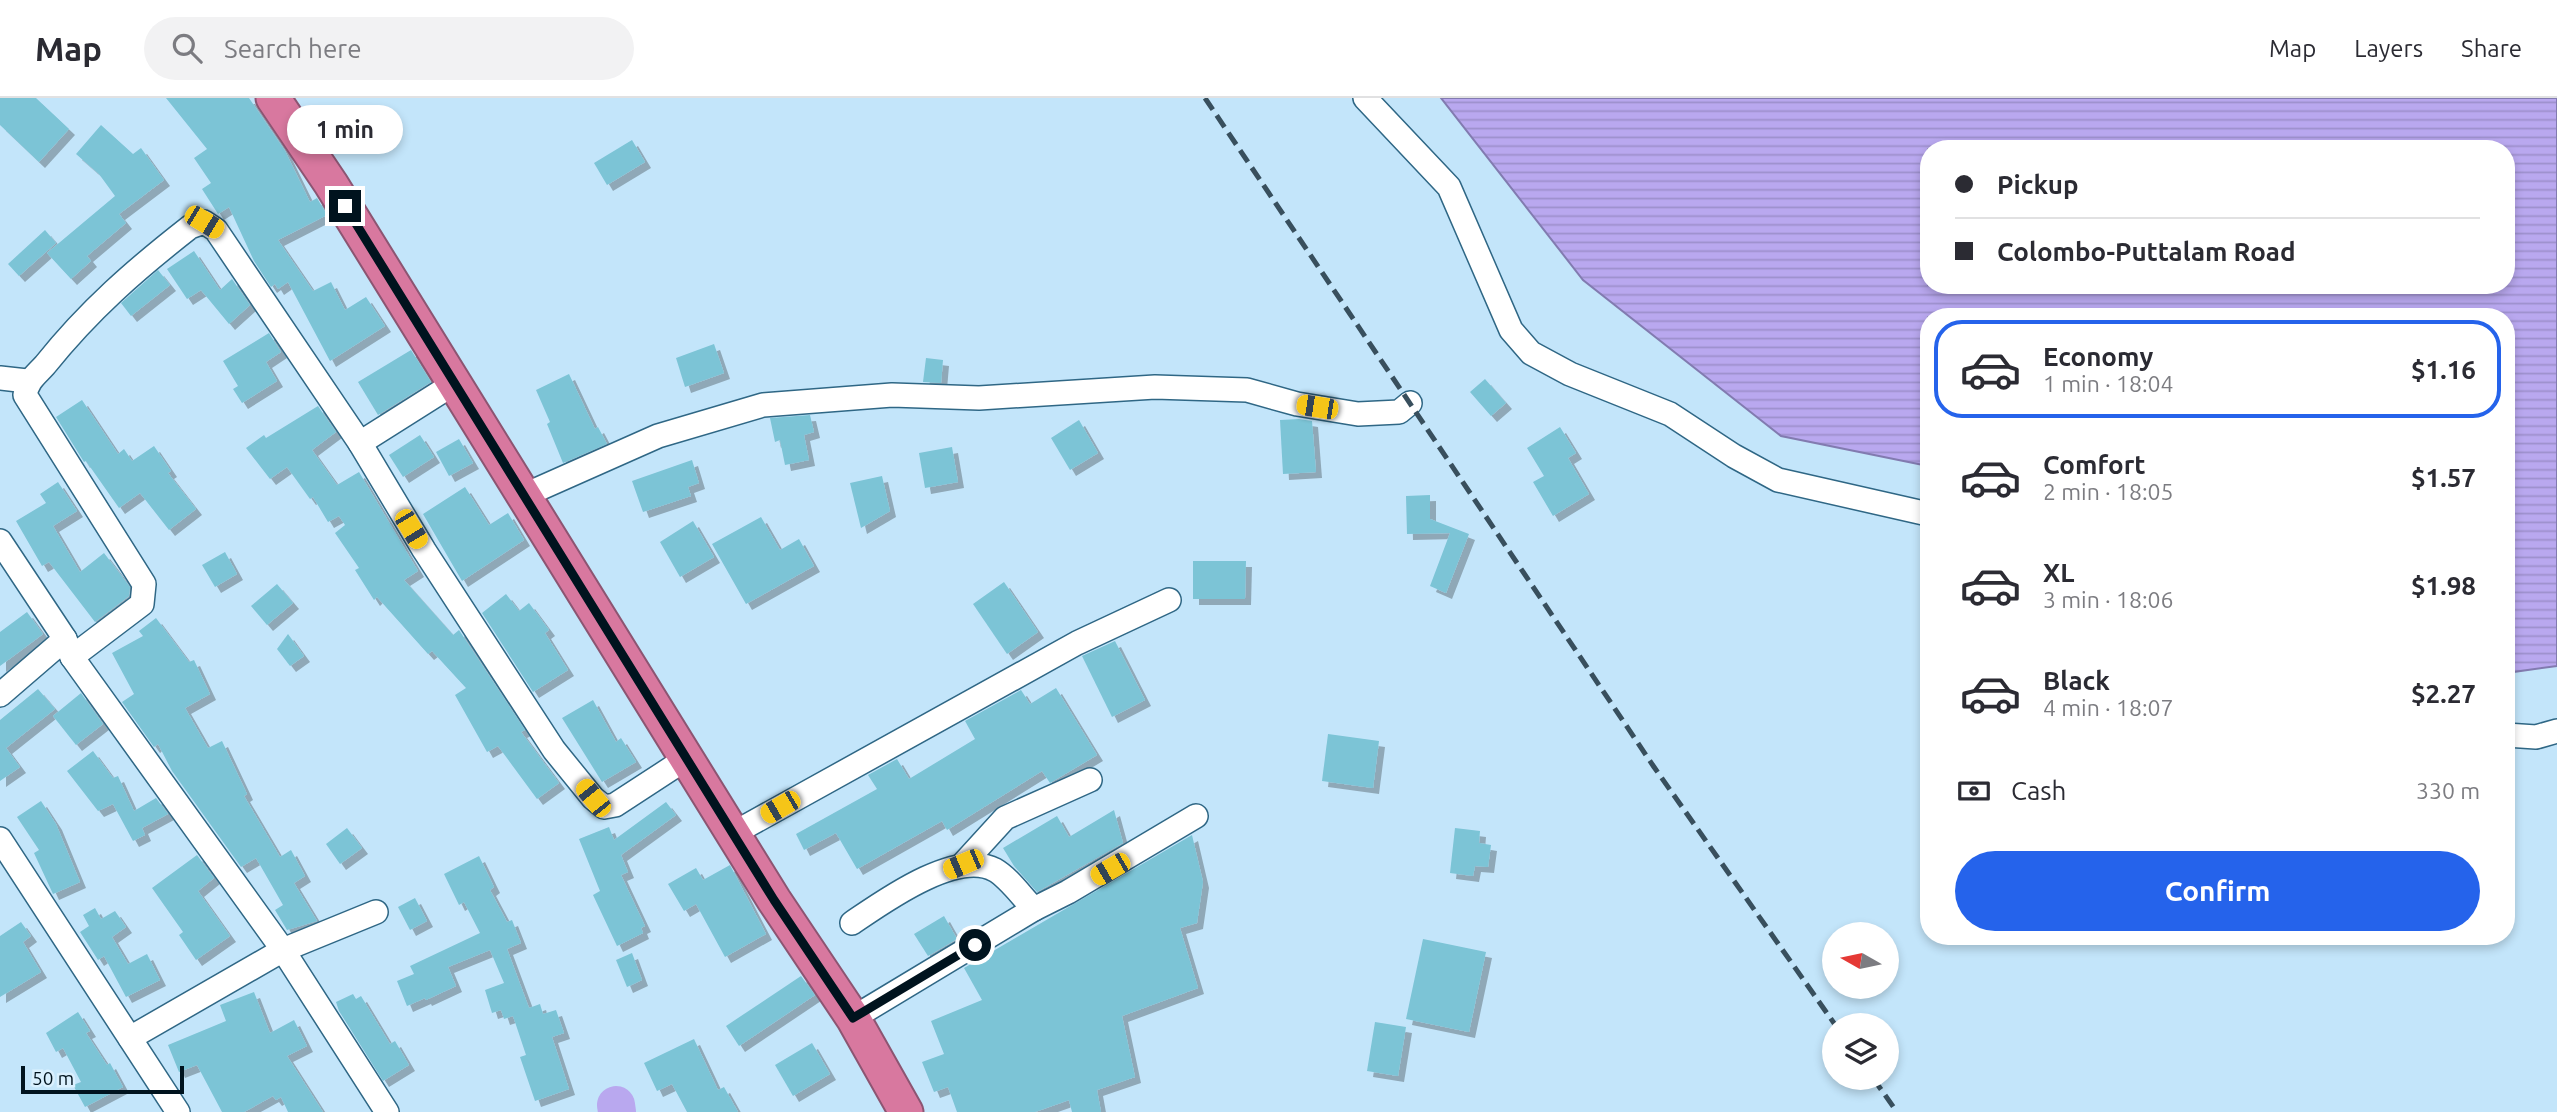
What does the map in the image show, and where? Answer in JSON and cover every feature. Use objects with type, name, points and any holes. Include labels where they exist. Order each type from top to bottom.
[{"type":"highway","points":[[273,98],[331,184],[687,758],[853,1018],[906,1112]]},
{"type":"street","points":[[1365,98],[1449,187],[1511,330],[1531,353],[1570,374],[1670,414],[1734,456],[1778,480],[1920,512]]},
{"type":"street","points":[[0,695],[68,648],[142,604],[145,592],[144,584],[25,395],[27,382],[73,328],[119,283],[190,227],[204,222],[216,229],[359,443],[424,550],[554,750],[593,798],[604,807],[615,805],[687,758]]},
{"type":"street","points":[[0,378],[27,382]]},
{"type":"street","points":[[359,443],[455,383]]},
{"type":"street","points":[[525,495],[659,436],[763,405],[879,396],[979,398],[1155,387],[1247,390],[1297,404],[1358,414],[1399,412],[1410,403]]},
{"type":"street","points":[[0,541],[68,648],[283,950],[387,1112]]},
{"type":"street","points":[[734,833],[1077,643],[1169,600]]},
{"type":"street","points":[[2515,736],[2536,737],[2557,731]]},
{"type":"street","points":[[852,923],[895,893],[963,864],[1005,818],[1090,779]]},
{"type":"street","points":[[853,1018],[1196,816]]},
{"type":"street","points":[[0,839],[178,1112]]},
{"type":"street","points":[[963,864],[995,870],[1034,909]]},
{"type":"street","points":[[130,1038],[283,950],[376,912]]},
{"type":"shaded area","points":[[1441,98],[2557,98],[2557,666],[2515,672],[2515,308],[1920,308],[1920,464],[1781,436],[1583,280]]},
{"type":"building","points":[[0,98],[36,98],[69,129],[39,162],[0,125]]},
{"type":"building","points":[[166,98],[249,98],[285,151],[310,202],[317,198],[327,215],[278,240],[313,291],[331,282],[345,310],[366,297],[385,326],[330,361],[288,282],[278,289],[275,284],[271,287],[254,261],[229,207],[218,214],[202,189],[211,183],[194,158],[207,149]]},
{"type":"building","points":[[101,125],[133,154],[141,148],[164,180],[119,214],[126,223],[87,256],[91,261],[71,279],[47,253],[115,196],[99,174],[76,154]]},
{"type":"building","points":[[632,140],[645,162],[607,185],[594,163]]},
{"type":"building","points":[[45,230],[56,243],[19,276],[8,264]]},
{"type":"building","points":[[194,251],[220,290],[232,279],[250,305],[229,324],[201,290],[187,299],[167,269]]},
{"type":"building","points":[[158,270],[170,285],[131,316],[121,303]]},
{"type":"building","points":[[269,333],[281,352],[266,362],[277,381],[242,403],[233,389],[238,386],[223,361]]},
{"type":"building","points":[[714,344],[724,373],[685,387],[676,358]]},
{"type":"building","points":[[411,350],[431,382],[378,415],[358,382]]},
{"type":"building","points":[[926,358],[943,360],[941,383],[923,382]]},
{"type":"building","points":[[569,374],[595,429],[598,427],[607,444],[563,463],[536,390]]},
{"type":"building","points":[[1485,379],[1506,403],[1491,416],[1470,392]]},
{"type":"building","points":[[82,400],[118,454],[124,449],[132,461],[154,446],[171,471],[168,473],[196,509],[169,530],[140,493],[119,508],[86,461],[84,462],[56,417]]},
{"type":"building","points":[[318,406],[336,432],[312,450],[337,485],[359,472],[418,571],[404,580],[453,635],[459,630],[525,730],[521,732],[559,783],[537,799],[498,746],[487,752],[455,695],[466,688],[432,651],[428,654],[377,597],[374,600],[355,570],[359,568],[335,533],[345,525],[339,516],[328,522],[313,497],[310,499],[287,467],[270,479],[246,448],[264,435],[266,438]]},
{"type":"building","points":[[810,415],[814,432],[804,435],[809,460],[785,465],[780,440],[775,442],[770,418]]},
{"type":"building","points":[[1079,420],[1098,453],[1070,470],[1051,438]]},
{"type":"building","points":[[1280,420],[1312,421],[1316,472],[1283,474]]},
{"type":"building","points":[[1560,427],[1576,453],[1568,458],[1589,494],[1553,516],[1533,482],[1544,476],[1527,448]]},
{"type":"building","points":[[420,435],[434,457],[403,477],[389,455]]},
{"type":"building","points":[[459,439],[473,463],[449,476],[436,452]]},
{"type":"building","points":[[952,447],[958,482],[925,488],[919,453]]},
{"type":"building","points":[[692,460],[699,483],[688,487],[691,496],[643,512],[632,481]]},
{"type":"building","points":[[882,476],[890,511],[861,528],[850,483]]},
{"type":"building","points":[[58,482],[77,511],[53,526],[80,572],[104,553],[130,587],[129,596],[95,622],[49,562],[42,566],[16,521],[46,503],[40,494]]},
{"type":"building","points":[[465,487],[489,525],[508,513],[524,540],[462,581],[423,514]]},
{"type":"building","points":[[1430,495],[1430,519],[1469,534],[1446,593],[1430,586],[1450,533],[1407,534],[1406,496]]},
{"type":"building","points":[[761,517],[780,550],[799,539],[814,566],[746,604],[712,544]]},
{"type":"building","points":[[693,521],[714,557],[680,577],[660,542]]},
{"type":"building","points":[[225,552],[237,574],[215,587],[202,565]]},
{"type":"building","points":[[1193,561],[1246,561],[1245,599],[1193,599]]},
{"type":"building","points":[[1004,582],[1038,632],[1007,654],[973,604]]},
{"type":"building","points":[[277,584],[293,603],[267,625],[251,606]]},
{"type":"building","points":[[506,594],[519,611],[529,603],[549,630],[545,633],[568,670],[533,692],[482,613]]},
{"type":"building","points":[[27,612],[43,634],[0,666],[0,632]]},
{"type":"building","points":[[156,618],[189,662],[194,660],[210,694],[185,708],[208,748],[222,741],[247,794],[244,796],[280,857],[291,850],[305,876],[294,883],[317,921],[287,930],[275,910],[283,905],[256,858],[241,867],[172,771],[158,744],[154,747],[122,702],[134,694],[112,653],[143,636],[139,631]]},
{"type":"building","points":[[288,634],[304,656],[290,666],[277,649]]},
{"type":"building","points":[[1115,641],[1145,700],[1112,717],[1082,656]]},
{"type":"building","points":[[1056,688],[1097,755],[1050,783],[1042,771],[947,830],[942,821],[857,869],[836,833],[804,850],[796,834],[877,789],[868,775],[897,759],[909,779],[975,739],[965,721],[1021,690],[1030,704]]},
{"type":"building","points":[[38,689],[55,709],[6,748],[20,767],[0,781],[0,720]]},
{"type":"building","points":[[81,693],[103,724],[76,745],[53,716]]},
{"type":"building","points":[[593,700],[616,742],[621,738],[636,762],[602,782],[562,718]]},
{"type":"building","points":[[1328,734],[1379,741],[1373,788],[1322,781]]},
{"type":"building","points":[[93,751],[113,778],[118,776],[134,811],[156,798],[168,814],[142,828],[145,835],[133,841],[113,804],[98,811],[67,771]]},
{"type":"building","points":[[41,801],[56,824],[80,882],[53,894],[34,853],[39,850],[17,817]]},
{"type":"building","points":[[666,802],[676,815],[621,855],[628,872],[621,875],[645,926],[641,928],[643,933],[617,946],[593,895],[600,891],[579,839],[609,827],[614,840]]},
{"type":"building","points":[[1114,810],[1123,843],[1037,892],[1014,866],[1003,848],[1057,816],[1069,837]]},
{"type":"building","points":[[347,828],[362,848],[340,864],[326,844]]},
{"type":"building","points":[[1455,828],[1480,831],[1479,843],[1491,845],[1488,867],[1475,866],[1473,876],[1450,873]]},
{"type":"building","points":[[1192,835],[1203,882],[1197,923],[1180,928],[1198,988],[1122,1016],[1135,1077],[1097,1090],[1101,1112],[1072,1112],[1069,1100],[1035,1112],[957,1112],[948,1087],[934,1092],[922,1062],[944,1054],[931,1021],[982,1000],[964,968]]},
{"type":"building","points":[[197,855],[214,878],[198,891],[230,936],[196,960],[179,935],[183,932],[152,888]]},
{"type":"building","points":[[479,856],[494,887],[490,890],[507,922],[512,920],[521,943],[507,949],[529,1008],[540,1004],[543,1014],[556,1010],[564,1033],[552,1037],[569,1089],[535,1101],[520,1057],[526,1055],[513,1016],[504,1019],[501,1010],[492,1013],[485,990],[504,983],[490,950],[448,967],[456,986],[426,1000],[425,998],[407,1006],[397,981],[414,974],[410,966],[480,933],[464,902],[459,905],[444,874]]},
{"type":"building","points":[[730,865],[766,934],[725,957],[696,904],[684,911],[668,884],[696,868],[703,880]]},
{"type":"building","points":[[415,898],[427,921],[410,930],[398,907]]},
{"type":"building","points":[[95,908],[101,919],[115,911],[126,927],[112,937],[128,964],[147,954],[160,980],[126,997],[104,956],[98,960],[80,932],[89,926],[83,915]]},
{"type":"building","points":[[944,916],[957,939],[928,956],[914,934]]},
{"type":"building","points":[[21,922],[31,936],[23,942],[41,972],[0,997],[0,936]]},
{"type":"building","points":[[1423,939],[1486,952],[1469,1032],[1406,1019]]},
{"type":"building","points":[[632,953],[642,980],[627,987],[616,960]]},
{"type":"building","points":[[801,976],[815,995],[739,1046],[726,1026]]},
{"type":"building","points":[[254,992],[270,1033],[294,1020],[307,1046],[287,1056],[323,1112],[288,1112],[281,1097],[276,1100],[273,1096],[244,1112],[222,1112],[197,1065],[179,1072],[168,1045],[226,1021],[220,1005]]},
{"type":"building","points":[[353,994],[356,999],[361,996],[390,1044],[395,1041],[409,1065],[383,1081],[339,1011],[336,1002]]},
{"type":"building","points":[[78,1012],[90,1031],[86,1033],[107,1065],[110,1063],[123,1087],[85,1107],[73,1085],[81,1082],[63,1048],[56,1052],[46,1033]]},
{"type":"building","points":[[1375,1022],[1406,1027],[1398,1076],[1367,1071]]},
{"type":"building","points":[[694,1039],[718,1090],[724,1087],[738,1112],[687,1112],[672,1084],[657,1091],[644,1063]]},
{"type":"building","points":[[812,1043],[830,1074],[793,1096],[775,1065]]},
{"type":"waterway","points":[[616,1105],[617,1112]]},
{"type":"railway","points":[[1205,98],[1654,767],[1827,1013]]},
{"type":"railway","points":[[1881,1090],[1897,1112]]},
{"type":"route","points":[[345,206],[774,900],[853,1018],[975,945]]}]
